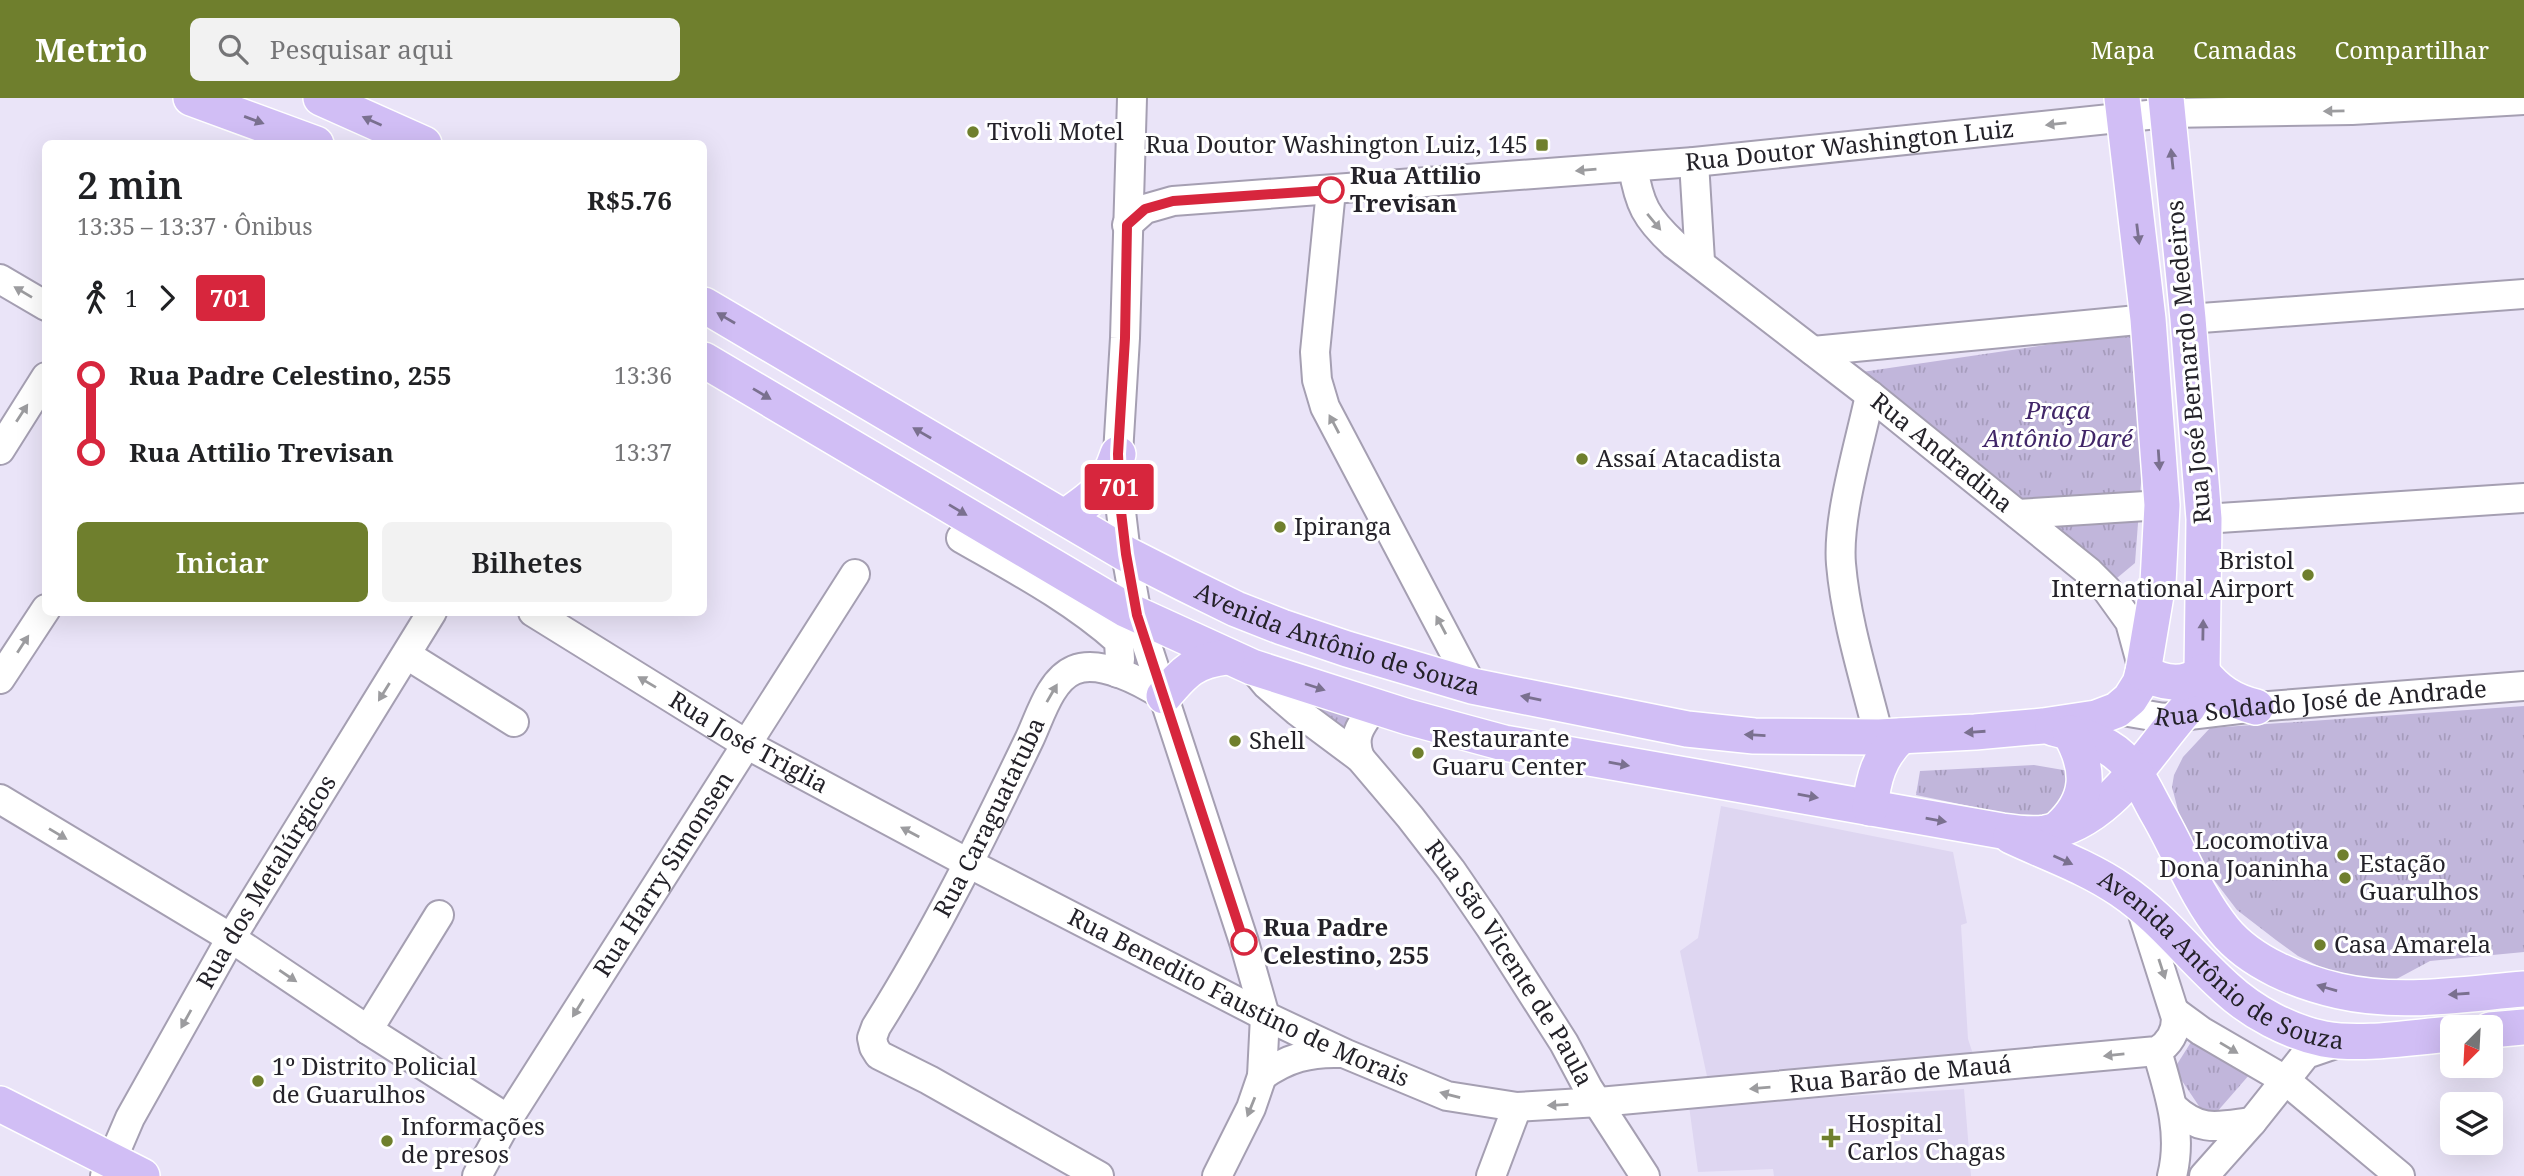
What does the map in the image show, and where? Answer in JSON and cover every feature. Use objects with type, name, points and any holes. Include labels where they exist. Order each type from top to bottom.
[{"type":"main road","points":[[191,98],[305,140]]},
{"type":"main road","points":[[321,98],[415,140]]},
{"type":"main road","name":"Rua José Bernardo Medeiros","points":[[2134,773],[2194,696],[2202,672],[2204,519],[2167,106]]},
{"type":"main road","name":"Rua José Bernardo Medeiros","points":[[2123,108],[2148,319],[2162,505],[2158,583],[2143,672]]},
{"type":"main road","name":"Avenida Antônio de Souza","points":[[707,307],[1126,554],[1236,609],[1372,657],[1472,686],[1687,729],[1754,736],[1890,736],[2057,729],[2117,710]]},
{"type":"main road","name":"Avenida Antônio de Souza","points":[[707,361],[1137,615],[1239,662],[1374,706],[1504,743],[2031,834],[2056,830],[2089,815],[2104,804],[2134,773]]},
{"type":"main road","points":[[1065,517],[1102,489],[1110,477],[1118,454]]},
{"type":"main road","points":[[1164,696],[1193,665],[1207,660],[1239,662]]},
{"type":"main road","points":[[2117,710],[2136,691],[2143,672],[2157,679],[2176,682],[2190,681],[2202,672],[2220,692],[2256,707]]},
{"type":"main road","points":[[2056,830],[2073,814],[2083,794],[2085,782],[2081,755],[2057,729]]},
{"type":"main road","name":"Avenida Antônio de Souza","points":[[2057,729],[2106,746],[2119,755],[2134,773],[2206,903],[2225,931],[2251,953],[2297,979],[2339,991],[2394,999],[2524,989]]},
{"type":"main road","points":[[1870,808],[1880,761],[1892,744],[1890,736]]},
{"type":"main road","name":"Avenida Antônio de Souza","points":[[2002,831],[2121,889],[2158,919],[2227,990],[2247,1005],[2300,1032],[2344,1041],[2440,1035]]},
{"type":"main road","points":[[2503,1029],[2524,1027]]},
{"type":"main road","points":[[0,1104],[109,1168],[142,1176]]},
{"type":"street","points":[[1132,98],[1125,338],[1118,454],[1126,554],[1137,615],[1244,942],[1265,1016],[1262,1076],[1251,1108],[1217,1176]]},
{"type":"street","name":"Rua Doutor Washington Luiz","points":[[1127,225],[1145,209],[1173,201],[1694,162],[2123,108],[2167,106],[2352,110],[2524,100]]},
{"type":"street","points":[[1694,162],[1700,261]]},
{"type":"street","name":"Rua Andradina","points":[[1633,167],[1639,200],[1645,212],[1674,244],[1700,261],[1870,395],[2089,572],[2107,590],[2130,622],[2143,672]]},
{"type":"street","points":[[1129,172],[1173,201]]},
{"type":"street","points":[[1331,190],[1315,352],[1325,407],[1472,686]]},
{"type":"street","points":[[0,279],[42,304]]},
{"type":"street","points":[[2188,319],[2524,294]]},
{"type":"street","points":[[1813,351],[2148,319]]},
{"type":"street","points":[[0,450],[42,383]]},
{"type":"street","points":[[1870,395],[1847,504],[1841,562],[1855,636],[1890,736]]},
{"type":"street","points":[[2204,519],[2524,498]]},
{"type":"street","points":[[2018,514],[2162,505]]},
{"type":"street","points":[[961,538],[1036,581],[1119,641],[1118,673]]},
{"type":"street","name":"Rua Harry Simonsen","points":[[477,1176],[508,1119],[855,575]]},
{"type":"street","points":[[0,679],[42,615]]},
{"type":"street","name":"Rua dos Metalúrgicos","points":[[109,1168],[130,1118],[231,938],[430,616]]},
{"type":"street","name":"Rua José Triglia","points":[[539,616],[746,744],[975,854]]},
{"type":"street","points":[[407,655],[514,722]]},
{"type":"street","name":"Rua São Vicente de Paula","points":[[1239,662],[1297,711],[1360,758],[1410,817],[1451,870],[1556,1031],[1588,1088],[1639,1166]]},
{"type":"street","name":"Rua Caraguatatuba","points":[[1099,1176],[929,1080],[879,1055],[872,1038],[975,854],[1050,697],[1064,676],[1082,667],[1118,673],[1164,696]]},
{"type":"street","name":"Rua Soldado José de Andrade","points":[[2117,710],[2164,718],[2256,707],[2524,686]]},
{"type":"street","points":[[1360,758],[1356,741],[1359,730],[1374,706]]},
{"type":"street","points":[[0,799],[231,938],[508,1119]]},
{"type":"street","name":"Rua Benedito Faustino de Morais","points":[[975,854],[1085,922],[1265,1016],[1346,1054],[1447,1096],[1517,1107],[1599,1102]]},
{"type":"street","points":[[2140,905],[2175,1012],[2176,1026],[2173,1033],[2166,1045],[2157,1051],[2174,1108],[2176,1161],[2172,1176]]},
{"type":"street","points":[[368,1030],[439,915]]},
{"type":"street","points":[[2175,1012],[2201,1031],[2285,1080],[2400,1176]]},
{"type":"street","points":[[2204,1176],[2252,1122],[2306,1054],[2344,1041]]},
{"type":"street","name":"Rua Barão de Mauá","points":[[1599,1102],[2157,1051]]},
{"type":"street","points":[[1262,1076],[1278,1064],[1293,1058],[1314,1053],[1346,1054]]},
{"type":"street","points":[[1639,1166],[1628,1138],[1629,1122],[1641,1099]]},
{"type":"street","points":[[1491,1176],[1517,1107]]},
{"type":"street","points":[[2174,1108],[2186,1119],[2210,1127],[2252,1122]]},
{"type":"shaded area","points":[[1721,806],[1953,852],[1967,923],[1961,925],[1968,1039],[1975,1060],[1708,1081],[1680,951],[1698,938]]},
{"type":"shaded area","name":"Hospital Carlos Chagas","points":[[1964,1089],[1971,1176],[1774,1176],[1773,1169],[1698,1172],[1689,1106]]},
{"type":"green space","name":"Praça Antônio Daré","points":[[2135,332],[2142,470],[2135,563],[2117,578],[1862,372]]},
{"type":"green space","points":[[1302,696],[1355,705],[1348,745]]},
{"type":"green space","points":[[2524,706],[2524,952],[2430,961],[2391,982],[2329,971],[2298,956],[2237,910],[2195,855],[2179,814],[2172,787],[2174,775],[2183,757],[2210,728]]},
{"type":"green space","points":[[2034,765],[2075,772],[2069,809],[2046,822],[1916,795],[1920,771]]},
{"type":"green space","points":[[2193,1039],[2250,1074],[2209,1121],[2174,1069]]},
{"type":"bus line","name":"701","points":[[1244,942],[1137,615],[1126,554],[1118,454],[1125,338],[1127,225],[1145,209],[1173,201],[1331,190]]},
{"type":"place","name":"Tivoli Motel","points":[[973,132]]},
{"type":"place","name":"Rua Doutor Washington Luiz, 145","points":[[1542,145]]},
{"type":"place","name":"Rua Attilio Trevisan","points":[[1331,190]]},
{"type":"place","name":"Assaí Atacadista","points":[[1582,459]]},
{"type":"place","name":"Ipiranga","points":[[1280,527]]},
{"type":"place","name":"Bristol International Airport","points":[[2308,575]]},
{"type":"place","name":"Shell","points":[[1235,741]]},
{"type":"place","name":"Restaurante Guaru Center","points":[[1418,753]]},
{"type":"place","name":"Locomotiva Dona Joaninha","points":[[2343,855]]},
{"type":"place","name":"Estação Guarulhos","points":[[2345,878]]},
{"type":"place","name":"Rua Padre Celestino, 255","points":[[1244,942]]},
{"type":"place","name":"Casa Amarela","points":[[2320,945]]},
{"type":"place","name":"1º Distrito Policial de Guarulhos","points":[[258,1081]]},
{"type":"place","name":"Hospital Carlos Chagas","points":[[1831,1138]]},
{"type":"place","name":"Informações de presos","points":[[387,1141]]}]
